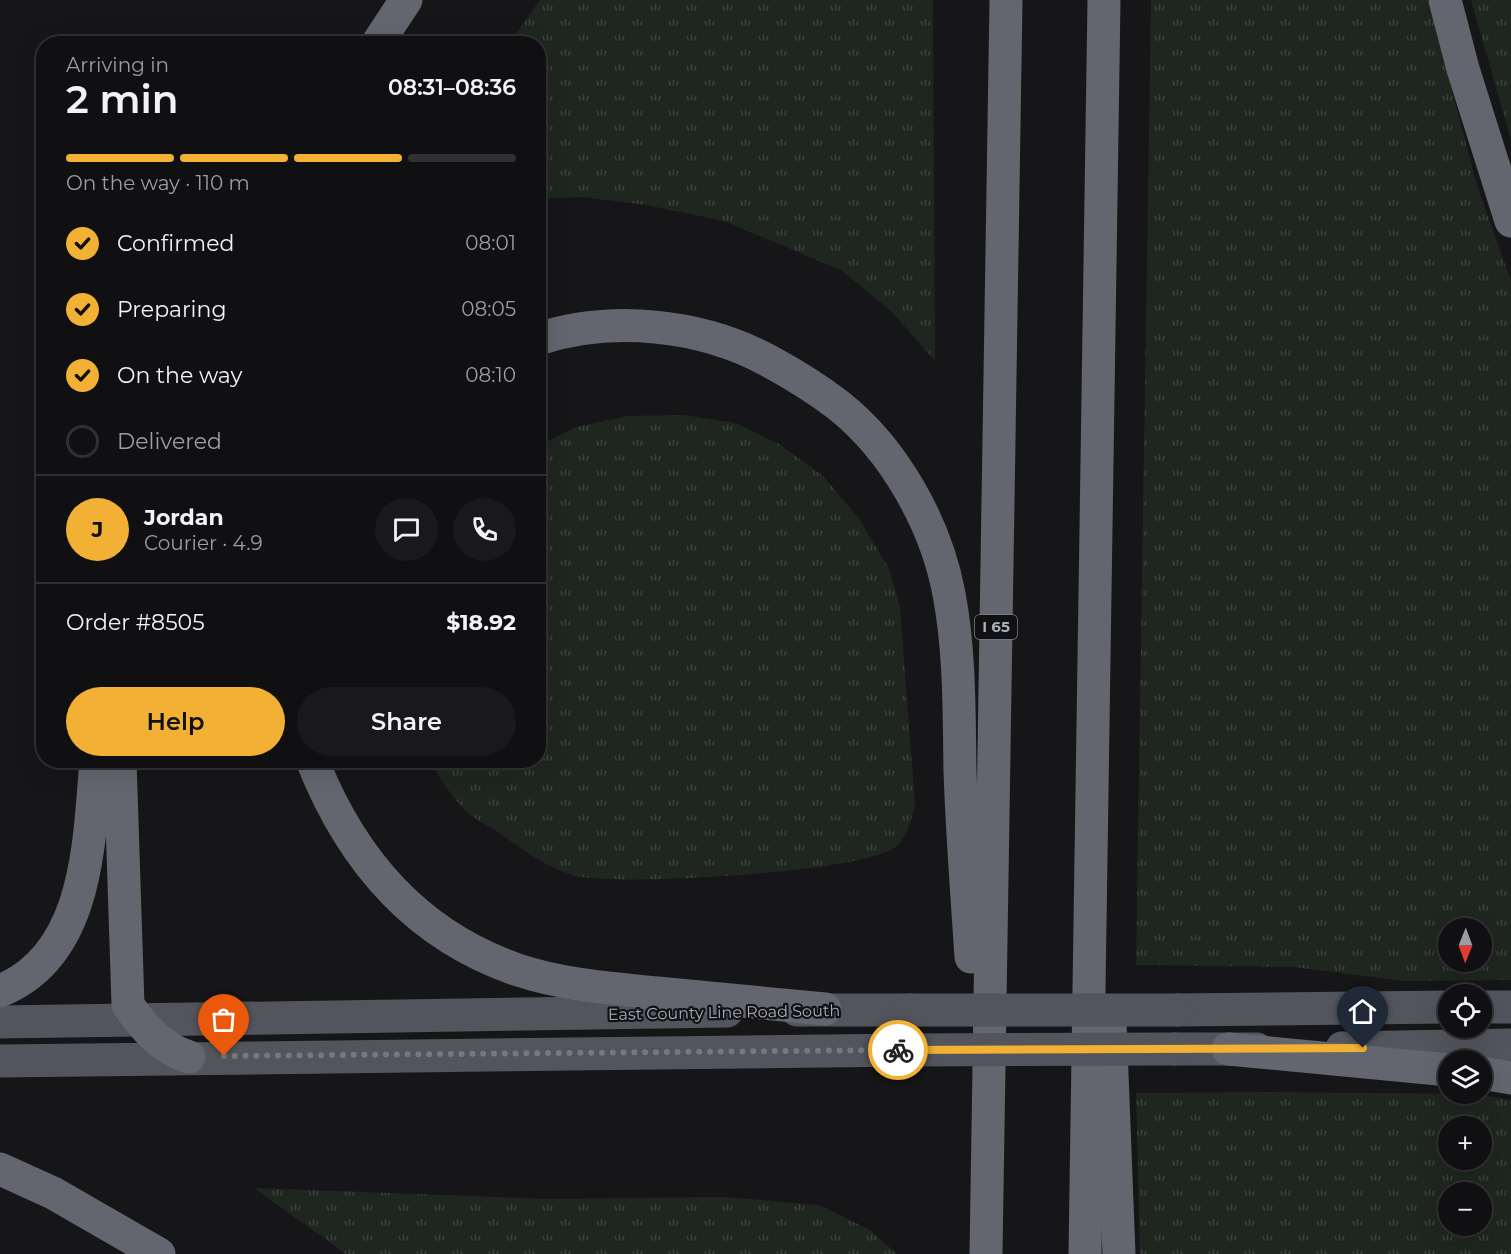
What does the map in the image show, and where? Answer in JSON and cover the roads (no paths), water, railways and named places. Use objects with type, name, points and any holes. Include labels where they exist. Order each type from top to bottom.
[{"type":"highway","points":[[382,36],[406,0]]},
{"type":"highway","name":"I 65","points":[[986,1254],[1006,0]]},
{"type":"highway","points":[[1085,1254],[1104,0]]},
{"type":"highway","points":[[1445,0],[1463,69],[1511,221]]},
{"type":"highway","points":[[546,337],[581,329],[614,326],[646,327],[719,340],[754,353],[840,406],[889,459],[927,523],[942,560],[950,595],[955,641],[960,712],[963,836],[986,1210]]},
{"type":"highway","points":[[1094,625],[1119,1254]]},
{"type":"highway","points":[[0,991],[31,976],[49,957],[64,933],[75,906],[84,862],[95,768]]},
{"type":"highway","points":[[120,768],[128,1005],[138,1020],[170,1051],[189,1057]]},
{"type":"highway","points":[[316,768],[343,828],[390,890],[450,937],[482,954],[517,970],[583,985],[825,1009]]},
{"type":"highway","points":[[1228,1049],[1438,1069]]},
{"type":"highway","points":[[1492,1075],[1511,1078]]},
{"type":"highway","points":[[0,1169],[53,1193],[159,1254]]},
{"type":"main road","name":"East County Line Road South","points":[[0,1022],[825,1009],[1177,1010],[1438,1007]]},
{"type":"main road","points":[[1492,1007],[1511,1007]]},
{"type":"main road","points":[[0,1060],[1511,1045]]}]
